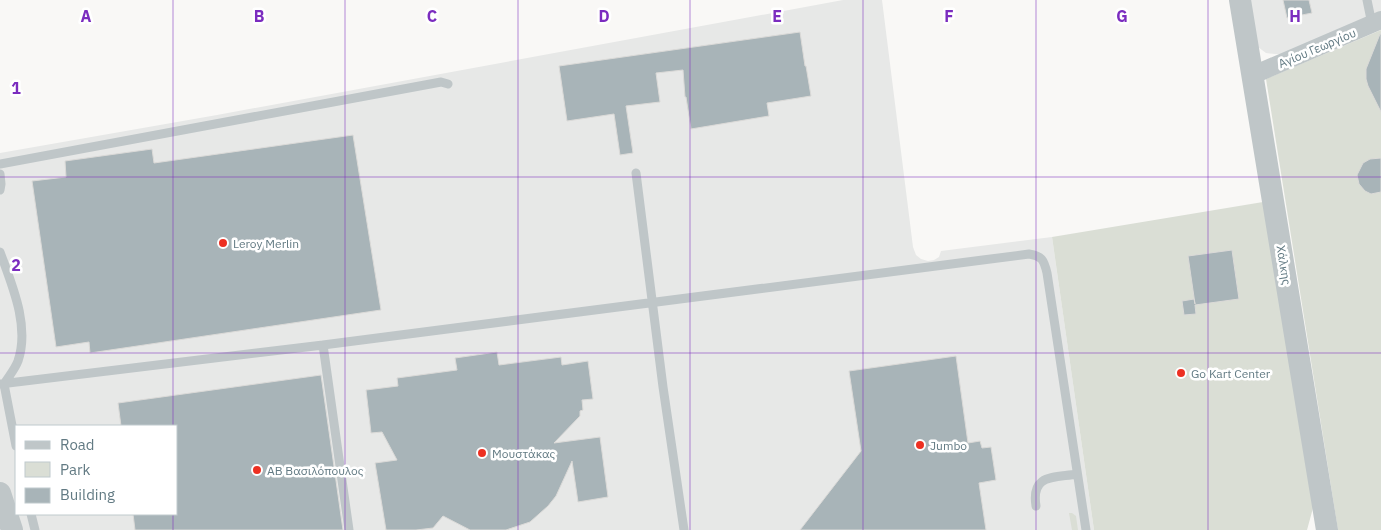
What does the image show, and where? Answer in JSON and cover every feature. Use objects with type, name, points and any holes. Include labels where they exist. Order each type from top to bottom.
[{"type":"street","name":"Χάλκης","points":[[1240,0],[1322,524]]},
{"type":"street","name":"Αγίου Γεωργίου","points":[[1253,75],[1376,22]]},
{"type":"street","points":[[0,493],[12,530]]},
{"type":"lane","points":[[1367,0],[1376,22]]},
{"type":"lane","points":[[0,164],[441,82],[448,84]]},
{"type":"lane","points":[[0,174],[0,190]]},
{"type":"lane","points":[[636,174],[663,387],[684,530]]},
{"type":"lane","points":[[0,252],[15,292],[21,329],[21,343],[17,363],[2,384],[15,442]]},
{"type":"lane","points":[[2,384],[323,345],[1029,254],[1037,255],[1042,258],[1047,273],[1086,530]]},
{"type":"lane","points":[[323,345],[349,530]]},
{"type":"lane","points":[[1036,506],[1035,492],[1039,483],[1048,479],[1077,474]]},
{"type":"lane","points":[[31,515],[35,530]]},
{"type":"shaded area","points":[[843,0],[882,0],[913,247],[916,255],[928,261],[939,257],[941,251],[1052,237],[1094,530],[13,530],[0,487],[0,153]]},
{"type":"shaded area","points":[[1248,0],[1381,0],[1381,12],[1286,54],[1275,54],[1266,53],[1258,47]]},
{"type":"green space","points":[[1381,30],[1381,530],[1338,530],[1266,79]]},
{"type":"green space","name":"Go Kart Center","points":[[1263,202],[1313,508],[1307,530],[1094,530],[1052,237]]},
{"type":"green space","points":[[1069,513],[1076,516],[1078,530],[1072,530]]},
{"type":"building","points":[[1283,0],[1309,0],[1312,13],[1287,18]]},
{"type":"building","points":[[800,32],[811,96],[767,103],[769,116],[691,129],[685,97],[683,70],[656,73],[660,102],[626,106],[633,153],[620,155],[614,114],[567,121],[559,66]]},
{"type":"building","points":[[1380,34],[1381,112],[1366,79],[1366,69]]},
{"type":"building","name":"Leroy Merlin","points":[[353,135],[381,310],[90,353],[89,342],[56,347],[32,181],[66,177],[65,161],[152,149],[154,163]]},
{"type":"building","points":[[1381,158],[1381,192],[1371,194],[1365,191],[1359,184],[1357,175],[1363,163],[1370,159]]},
{"type":"building","points":[[1232,250],[1239,299],[1195,305],[1196,314],[1184,315],[1182,301],[1194,299],[1195,304],[1188,256]]},
{"type":"building","points":[[497,352],[499,365],[561,357],[562,365],[588,361],[593,399],[582,400],[583,410],[580,411],[580,416],[554,443],[600,437],[608,497],[578,502],[572,461],[556,496],[530,522],[506,530],[470,530],[443,516],[433,528],[386,530],[375,463],[397,460],[382,432],[371,433],[366,390],[398,386],[397,378],[457,370],[455,358]]},
{"type":"building","name":"Jumbo","points":[[956,356],[968,443],[980,441],[982,448],[991,447],[996,480],[979,483],[986,530],[800,530],[861,451],[849,371]]},
{"type":"building","name":"ΑΒ Βασιλόπουλος","points":[[321,375],[343,530],[135,530],[133,515],[178,515],[178,425],[121,425],[118,403]]},
{"type":"place","name":"Leroy Merlin","points":[[223,243]]},
{"type":"place","name":"Go Kart Center","points":[[1181,373]]},
{"type":"place","name":"Jumbo","points":[[920,445]]},
{"type":"place","name":"Μουστάκας","points":[[482,453]]},
{"type":"place","name":"ΑΒ Βασιλόπουλος","points":[[257,470]]}]
